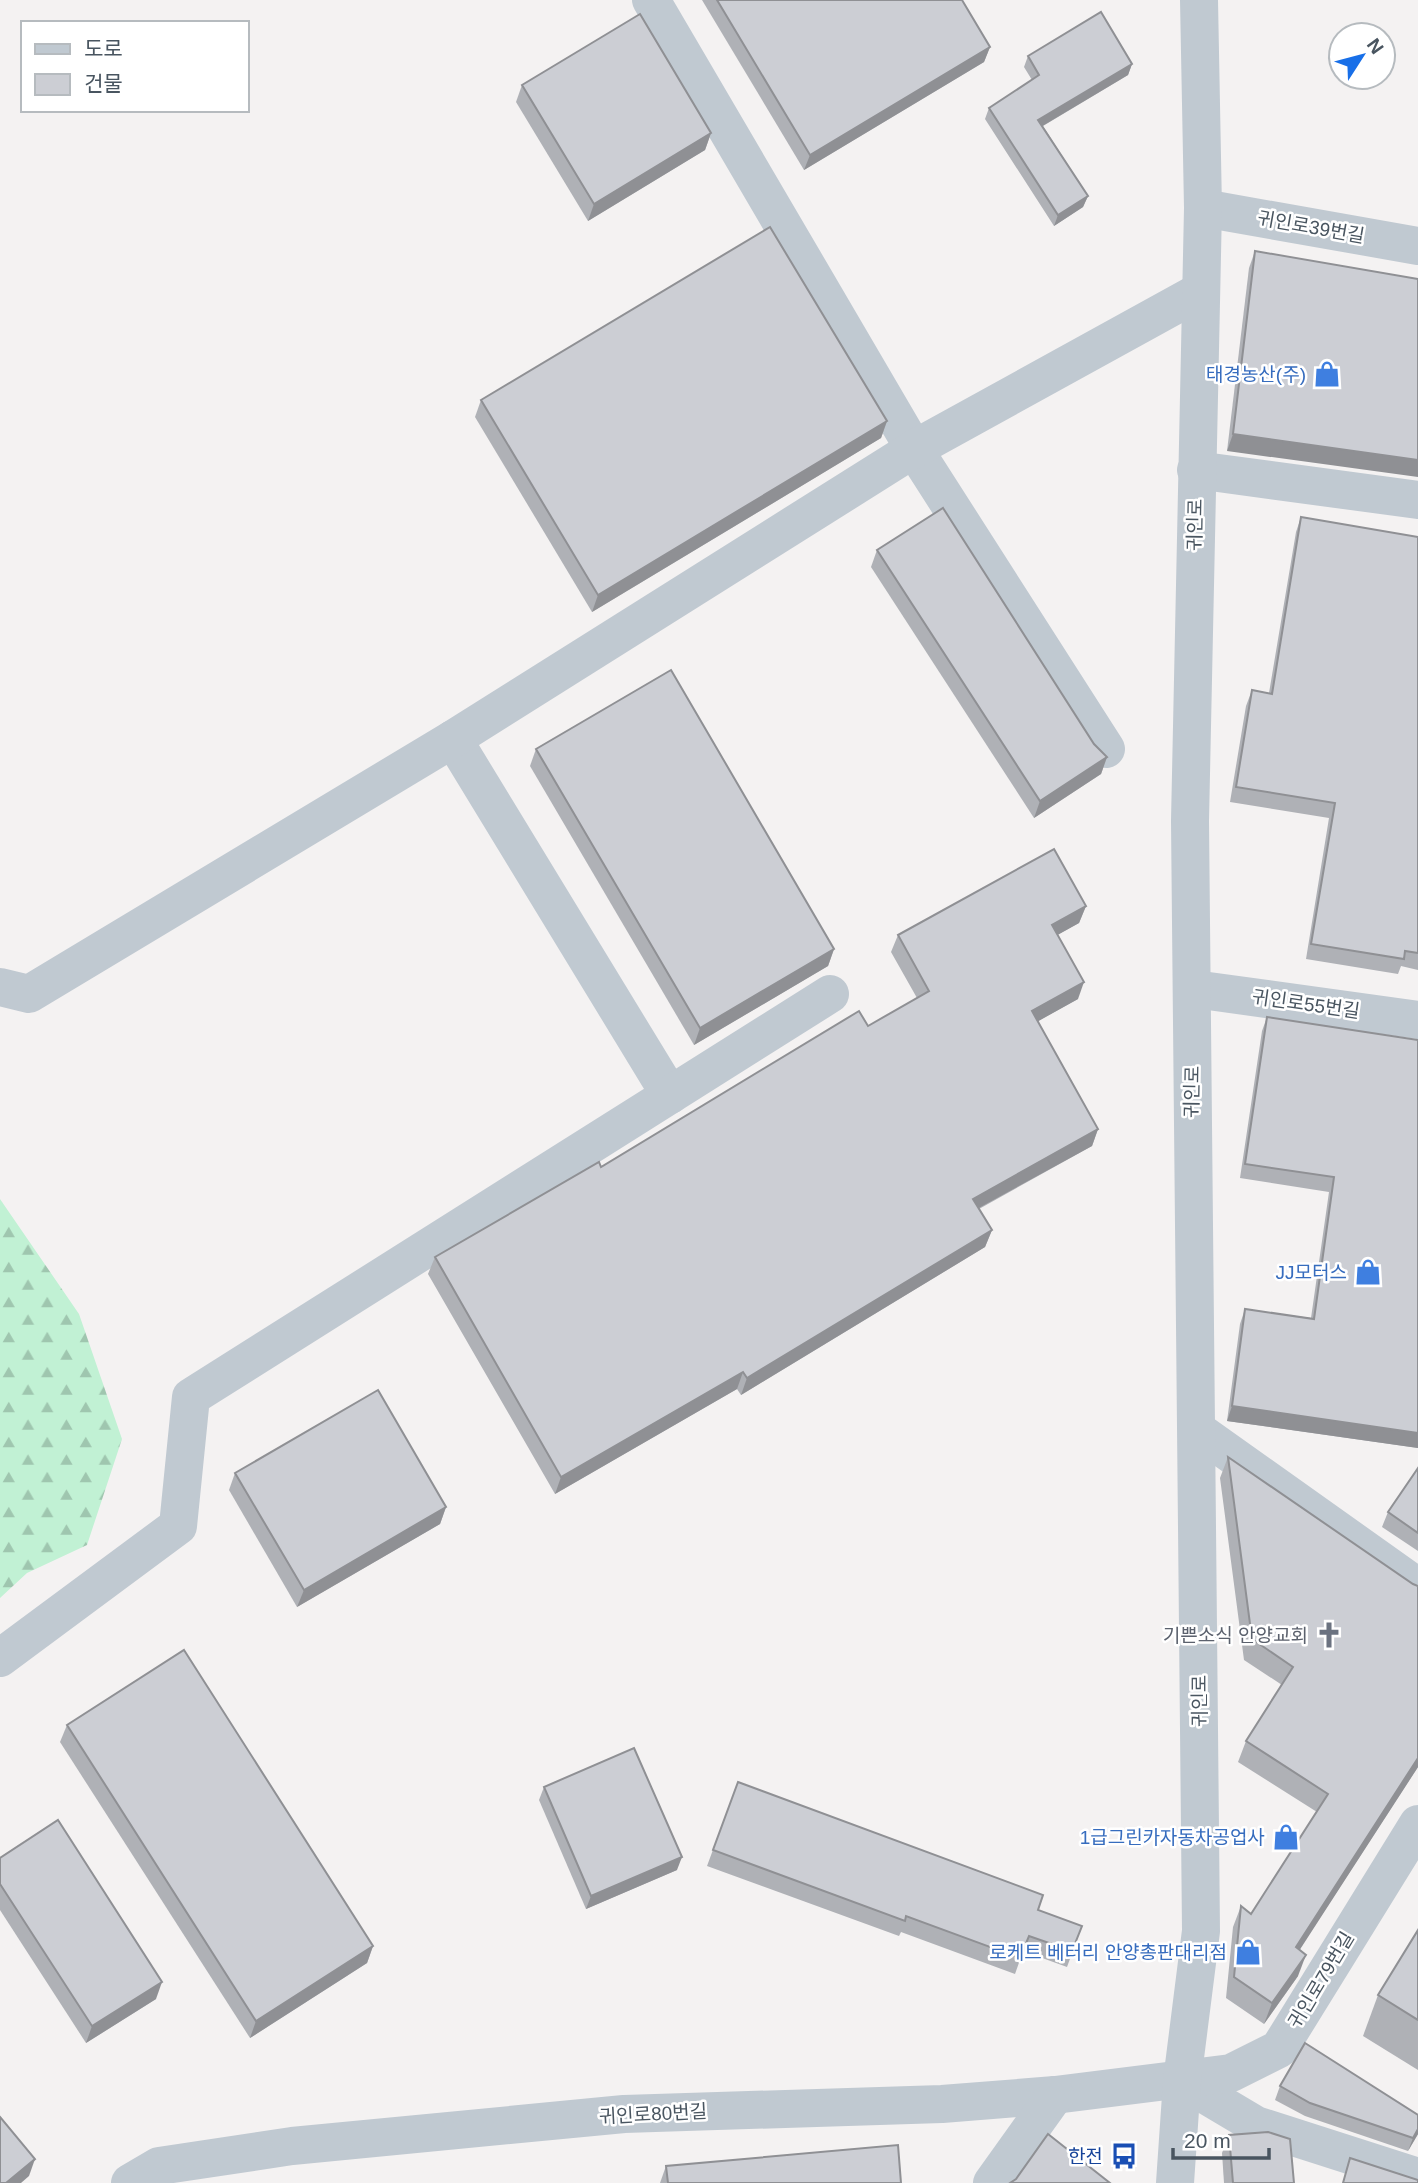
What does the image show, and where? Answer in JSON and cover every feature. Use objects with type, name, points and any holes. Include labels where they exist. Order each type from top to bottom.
[{"type":"street","points":[[651,0],[914,449],[1106,749]]},
{"type":"street","name":"귀인로","points":[[1175,2183],[1182,2081],[1200,1931],[1197,1430],[1191,1138],[1194,989],[1190,821],[1199,292],[1203,208],[1199,0]]},
{"type":"street","name":"귀인로39번길","points":[[1203,208],[1418,246]]},
{"type":"street","points":[[0,987],[29,993],[453,738],[914,449],[1199,292]]},
{"type":"street","points":[[1196,470],[1418,500]]},
{"type":"street","points":[[453,738],[670,1095]]},
{"type":"street","name":"귀인로55번길","points":[[1194,989],[1418,1020]]},
{"type":"street","points":[[0,1658],[178,1526],[191,1397],[830,994]]},
{"type":"street","points":[[1197,1430],[1418,1587]]},
{"type":"street","name":"귀인로79번길","points":[[1182,2081],[1231,2073],[1279,2049],[1418,1824]]},
{"type":"street","points":[[1182,2081],[1256,2125],[1418,2177]]},
{"type":"street","name":"귀인로80번길","points":[[130,2183],[159,2166],[292,2146],[624,2114],[942,2104],[1182,2081]]},
{"type":"street","points":[[992,2183],[1055,2095]]},
{"type":"green space","points":[[0,1199],[79,1314],[122,1439],[87,1545],[27,1573],[0,1598]]},
{"type":"building","points":[[717,0],[962,0],[990,47],[810,155]]},
{"type":"building","points":[[1101,12],[1132,64],[1038,120],[1088,196],[1058,215],[989,108],[1039,75],[1028,56]]},
{"type":"building","points":[[640,14],[711,133],[594,204],[522,85]]},
{"type":"building","points":[[770,227],[887,421],[598,595],[481,400]]},
{"type":"building","name":"태경농산(주)","points":[[1255,251],[1418,279],[1418,460],[1233,434]]},
{"type":"building","points":[[943,508],[1094,744],[1107,757],[1040,801],[877,550]]},
{"type":"building","points":[[1301,517],[1418,537],[1418,953],[1405,951],[1404,959],[1311,944],[1335,803],[1236,787],[1252,690],[1272,694]]},
{"type":"building","points":[[671,670],[834,949],[700,1028],[536,749]]},
{"type":"building","points":[[1054,849],[1086,906],[1052,925],[1084,982],[1032,1011],[1098,1129],[973,1199],[992,1230],[747,1378],[743,1372],[561,1477],[435,1257],[599,1162],[601,1167],[859,1011],[868,1026],[929,991],[898,935]]},
{"type":"building","points":[[1267,1017],[1418,1040],[1418,1433],[1232,1406],[1245,1309],[1314,1319],[1334,1177],[1245,1164]]},
{"type":"building","points":[[378,1390],[446,1507],[304,1590],[235,1473]]},
{"type":"building","points":[[1228,1457],[1418,1586],[1418,1758],[1296,1947],[1306,1955],[1272,2003],[1234,1977],[1241,1906],[1251,1914],[1328,1794],[1246,1741],[1293,1667],[1252,1639]]},
{"type":"building","points":[[1418,1468],[1418,1533],[1388,1512]]},
{"type":"building","points":[[184,1650],[373,1946],[256,2021],[67,1725]]},
{"type":"building","points":[[634,1748],[682,1857],[591,1896],[544,1787]]},
{"type":"building","points":[[738,1782],[1043,1895],[1038,1910],[1082,1926],[1072,1951],[1029,1936],[1020,1958],[906,1916],[905,1921],[713,1850]]},
{"type":"building","points":[[58,1820],[162,1982],[92,2026],[0,1884],[0,1858]]},
{"type":"building","points":[[1418,1930],[1418,2020],[1378,1995]]},
{"type":"building","points":[[1305,2043],[1418,2115],[1418,2129],[1413,2138],[1310,2103],[1280,2086]]},
{"type":"building","points":[[0,2117],[35,2159],[6,2183],[0,2183]]},
{"type":"building","points":[[1268,2132],[1290,2139],[1294,2183],[1233,2183],[1229,2135]]},
{"type":"building","points":[[1048,2134],[1110,2183],[1010,2183],[1016,2179]]},
{"type":"building","points":[[898,2145],[901,2183],[668,2183],[666,2166]]},
{"type":"building","points":[[1350,2158],[1418,2180],[1418,2183],[1343,2183]]},
{"type":"place","name":"태경농산(주)","points":[[1327,374]]},
{"type":"place","name":"JJ모터스","points":[[1368,1272]]},
{"type":"place","name":"기쁜소식 안양교회","points":[[1329,1635]]},
{"type":"place","name":"1급그린카자동차공업사","points":[[1286,1837]]},
{"type":"place","name":"로케트 베터리 안양총판대리점","points":[[1248,1952]]},
{"type":"place","name":"한전","points":[[1124,2156]]}]
